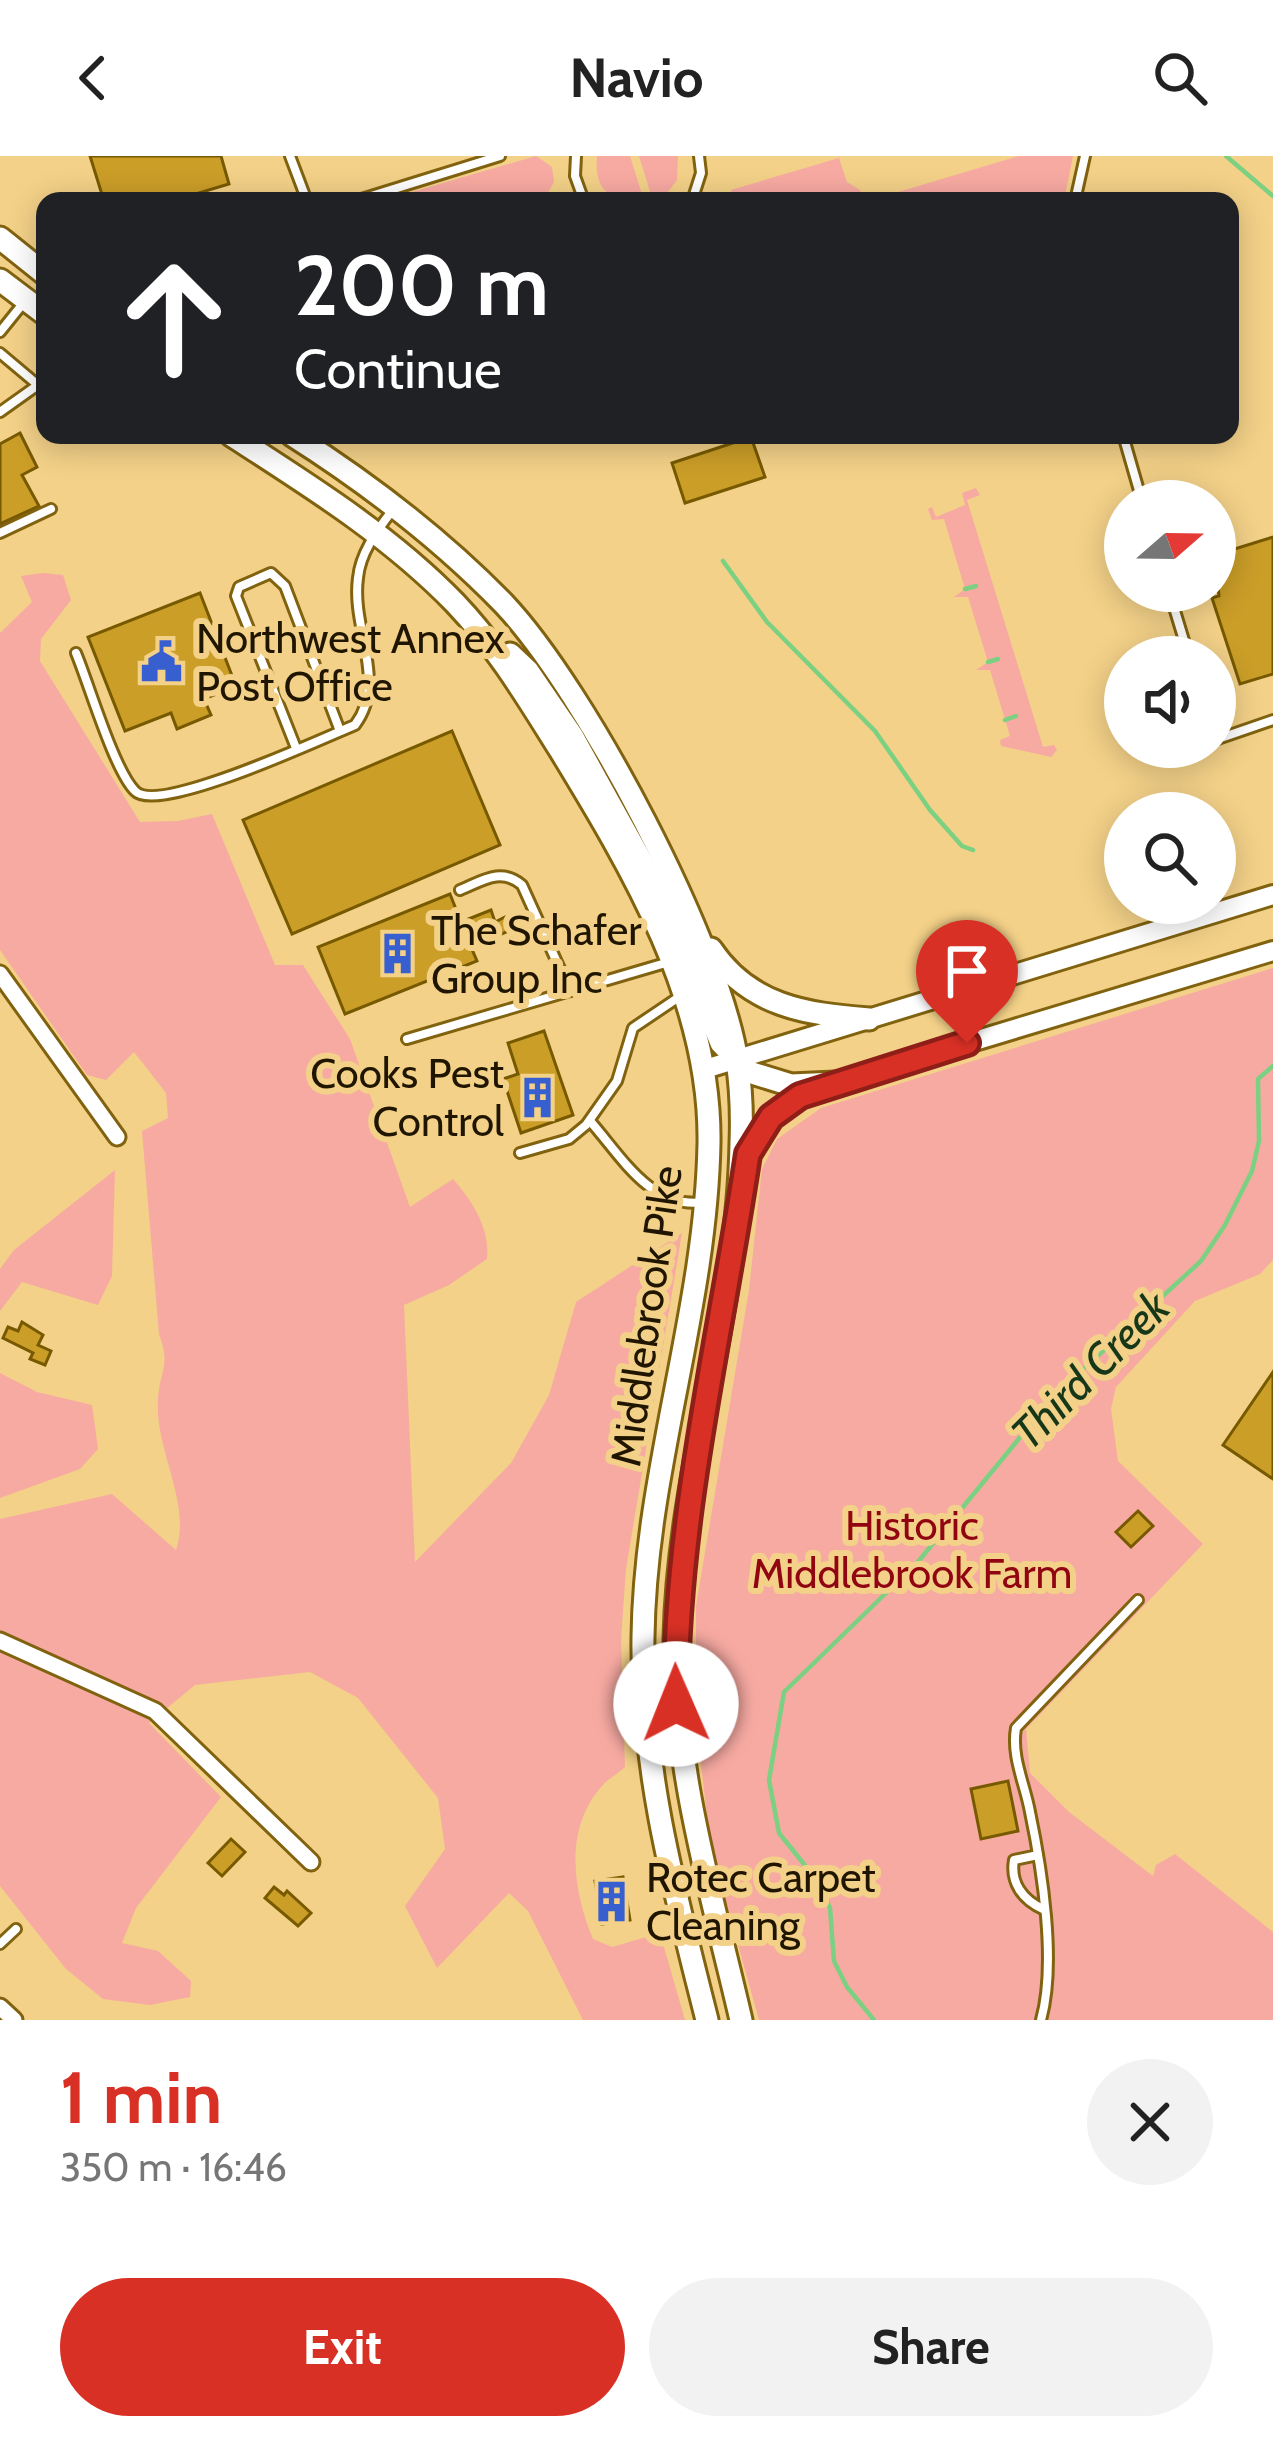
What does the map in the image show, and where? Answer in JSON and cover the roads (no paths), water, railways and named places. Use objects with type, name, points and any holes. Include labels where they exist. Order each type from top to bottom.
[{"type":"main road","points":[[0,238],[36,267]]},
{"type":"main road","points":[[0,280],[36,307]]},
{"type":"main road","name":"Middlebrook Pike","points":[[245,444],[376,531],[456,605],[516,679],[650,910],[683,994],[705,1069],[709,1141],[705,1202],[650,1554],[643,1633],[644,1706],[655,1796],[707,2020]]},
{"type":"main road","name":"Middlebrook Pike","points":[[305,444],[396,506],[506,606],[554,669],[615,770],[685,909],[722,1003],[737,1059],[741,1141],[736,1238],[682,1558],[675,1634],[676,1704],[693,1816],[741,2020]]},
{"type":"main road","points":[[456,605],[529,671],[574,737],[662,898],[721,1043],[749,1072],[791,1085],[835,1083]]},
{"type":"main road","points":[[685,909],[726,971],[752,992],[808,1014],[869,1019]]},
{"type":"main road","points":[[736,1238],[748,1154],[771,1117],[800,1096],[835,1083]]},
{"type":"street","points":[[705,1069],[1273,895]]},
{"type":"street","points":[[835,1083],[1273,951]]},
{"type":"street","points":[[0,974],[117,1137]]},
{"type":"street","points":[[0,1641],[155,1711],[311,1862]]},
{"type":"lane","points":[[290,156],[304,192]]},
{"type":"lane","points":[[384,192],[500,156]]},
{"type":"lane","points":[[576,156],[575,176],[581,192]]},
{"type":"lane","points":[[695,192],[700,156]]},
{"type":"lane","points":[[1077,192],[1084,156]]},
{"type":"lane","points":[[0,332],[26,300]]},
{"type":"lane","points":[[0,353],[36,379]]},
{"type":"lane","points":[[0,412],[36,387]]},
{"type":"lane","points":[[1126,444],[1136,480]]},
{"type":"lane","points":[[76,653],[136,793],[159,799],[355,725],[369,707],[370,685],[356,594],[358,572],[376,531],[396,506]]},
{"type":"lane","points":[[0,533],[51,508]]},
{"type":"lane","points":[[296,748],[236,596],[239,587],[250,580],[271,573],[285,586],[340,731]]},
{"type":"lane","points":[[1236,733],[1273,720]]},
{"type":"lane","points":[[460,890],[506,875],[522,885],[570,992]]},
{"type":"lane","points":[[407,1039],[671,962]]},
{"type":"lane","points":[[520,1153],[569,1139],[590,1120],[617,1081],[633,1028],[683,994]]},
{"type":"lane","points":[[590,1120],[645,1184],[664,1198],[705,1202]]},
{"type":"lane","points":[[1041,2020],[1046,1982],[1043,1909],[1037,1855],[1014,1750],[1016,1728],[1138,1600]]},
{"type":"lane","points":[[1037,1855],[1014,1860],[1013,1870],[1023,1895],[1043,1909]]},
{"type":"lane","points":[[0,1944],[16,1929]]},
{"type":"waterway","name":"Third Creek","points":[[1226,156],[1273,196]]},
{"type":"waterway","points":[[723,561],[767,622],[875,731],[930,810],[962,846],[973,850]]},
{"type":"waterway","points":[[965,589],[976,586]]},
{"type":"waterway","points":[[988,662],[998,659]]},
{"type":"waterway","points":[[1005,720],[1016,716]]},
{"type":"waterway","name":"Third Creek","points":[[874,2020],[847,1987],[834,1961],[830,1908],[820,1884],[779,1833],[769,1780],[784,1692],[917,1563],[1054,1396],[1201,1261],[1252,1171],[1259,1141],[1258,1079],[1273,1066]]},
{"type":"place","name":"Northwest Annex Post Office","points":[[162,662]]},
{"type":"place","name":"The Schafer Group Inc","points":[[397,954]]},
{"type":"place","name":"Cooks Pest Control","points":[[538,1097]]},
{"type":"place","name":"Rotec Carpet Cleaning","points":[[612,1901]]},
{"type":"park label","name":"Historic Middlebrook Farm","points":[[912,1549]]}]
